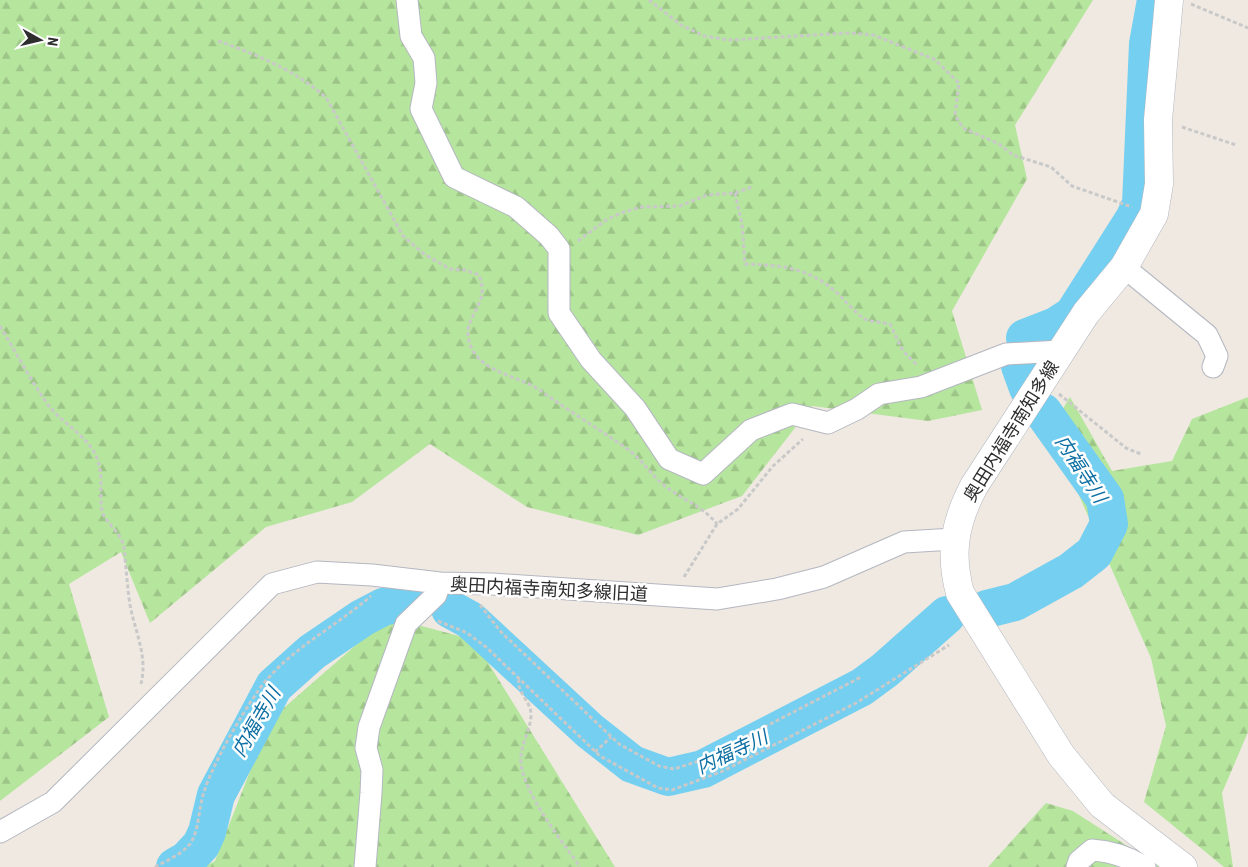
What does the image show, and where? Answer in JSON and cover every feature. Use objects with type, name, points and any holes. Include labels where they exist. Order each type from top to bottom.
[{"type":"main road","name":"奥田内福寺南知多線","points":[[1179,2],[1158,120],[1159,184],[1154,214],[1124,267],[1086,313],[974,486],[962,508],[954,539],[954,570],[960,593],[1061,755],[1102,805],[1183,867]]},
{"type":"street","points":[[407,0],[411,36],[424,58],[426,83],[422,109],[454,177],[516,207],[549,236],[559,250],[559,313],[591,360],[635,408],[669,458],[703,474],[751,430],[792,414],[828,423],[857,409],[880,394],[924,386],[1006,354],[1061,351]]},
{"type":"street","points":[[1124,267],[1207,335],[1217,356],[1213,367]]},
{"type":"street","name":"奥田内福寺南知多線旧道","points":[[365,867],[372,770],[366,748],[368,732],[406,624],[436,595],[440,583],[472,583],[717,600],[777,589],[824,577],[904,542],[954,539]]},
{"type":"street","points":[[0,832],[53,802],[272,584],[317,572],[440,583]]},
{"type":"street","points":[[1077,867],[1079,861],[1092,850],[1111,852],[1130,858],[1145,867]]},
{"type":"path","points":[[649,0],[681,25],[704,36],[729,40],[849,33],[873,35],[934,59],[959,84],[955,115],[963,128],[999,144],[1013,155],[1051,167],[1072,186],[1130,206]]},
{"type":"path","points":[[1179,2],[1248,28]]},
{"type":"path","points":[[218,41],[264,58],[318,90],[327,99],[402,236],[424,254],[450,269],[465,270],[479,275],[482,287],[481,301],[469,323],[469,339],[474,351],[484,362],[540,390],[555,403],[578,415],[632,452],[662,484],[690,500],[717,524]]},
{"type":"path","points":[[1158,120],[1236,144]]},
{"type":"path","points":[[559,250],[574,244],[606,220],[621,213],[641,207],[680,206],[707,194],[735,193],[752,187]]},
{"type":"path","points":[[735,193],[743,231],[744,264],[776,265],[799,270],[823,282],[865,319],[890,324],[903,351],[917,364],[923,374],[924,386]]},
{"type":"path","points":[[0,326],[46,402],[60,418],[86,440],[96,456],[101,472],[102,512],[122,538],[124,547],[130,606],[144,655],[144,671],[140,687],[148,708]]},
{"type":"path","points":[[1042,380],[1126,448],[1142,454]]},
{"type":"path","points":[[672,596],[717,524],[738,509],[795,444],[828,423]]},
{"type":"path","points":[[155,867],[189,844],[196,830],[204,793],[232,733],[257,692],[278,665],[346,617],[376,592],[388,577]]},
{"type":"path","points":[[472,583],[485,613],[501,632],[611,737],[638,757],[660,766],[674,769],[699,761],[861,677]]},
{"type":"path","points":[[415,615],[452,626],[466,633],[486,647],[595,752],[658,788],[672,790],[723,771],[856,703],[949,645]]},
{"type":"path","points":[[519,679],[519,688],[531,715],[522,750],[523,775],[539,806],[580,867]]},
{"type":"path","points":[[595,752],[611,737]]},
{"type":"green space","points":[[0,0],[1093,0],[1015,125],[1027,179],[952,311],[982,410],[928,421],[812,406],[742,496],[638,535],[527,507],[430,444],[352,502],[266,527],[150,623],[121,552],[69,584],[109,717],[0,801]]},
{"type":"green space","points":[[1070,397],[1112,471],[1172,461],[1192,419],[1248,397],[1248,732],[1222,793],[1233,867],[1224,867],[1144,802],[1166,726],[1151,658],[1050,430]]},
{"type":"green space","points":[[388,617],[474,640],[615,867],[204,867],[215,861],[270,720]]},
{"type":"green space","points":[[1046,803],[1073,811],[1160,867],[988,867]]},
{"type":"waterway","points":[[1025,338],[1056,326],[1073,315],[1134,219],[1141,204],[1148,44],[1156,0]]},
{"type":"waterway","points":[[1020,366],[1028,388]]},
{"type":"waterway","name":"内福寺川","points":[[987,609],[1015,602],[1071,571],[1094,553],[1109,524],[1105,499],[1043,412]]},
{"type":"waterway","name":"内福寺川","points":[[175,867],[187,860],[201,845],[207,832],[216,795],[274,686],[312,652],[362,618],[383,607],[408,601]]},
{"type":"waterway","name":"内福寺川","points":[[450,609],[470,620],[590,731],[632,764],[668,777],[703,769],[862,687],[885,670],[947,615]]}]
